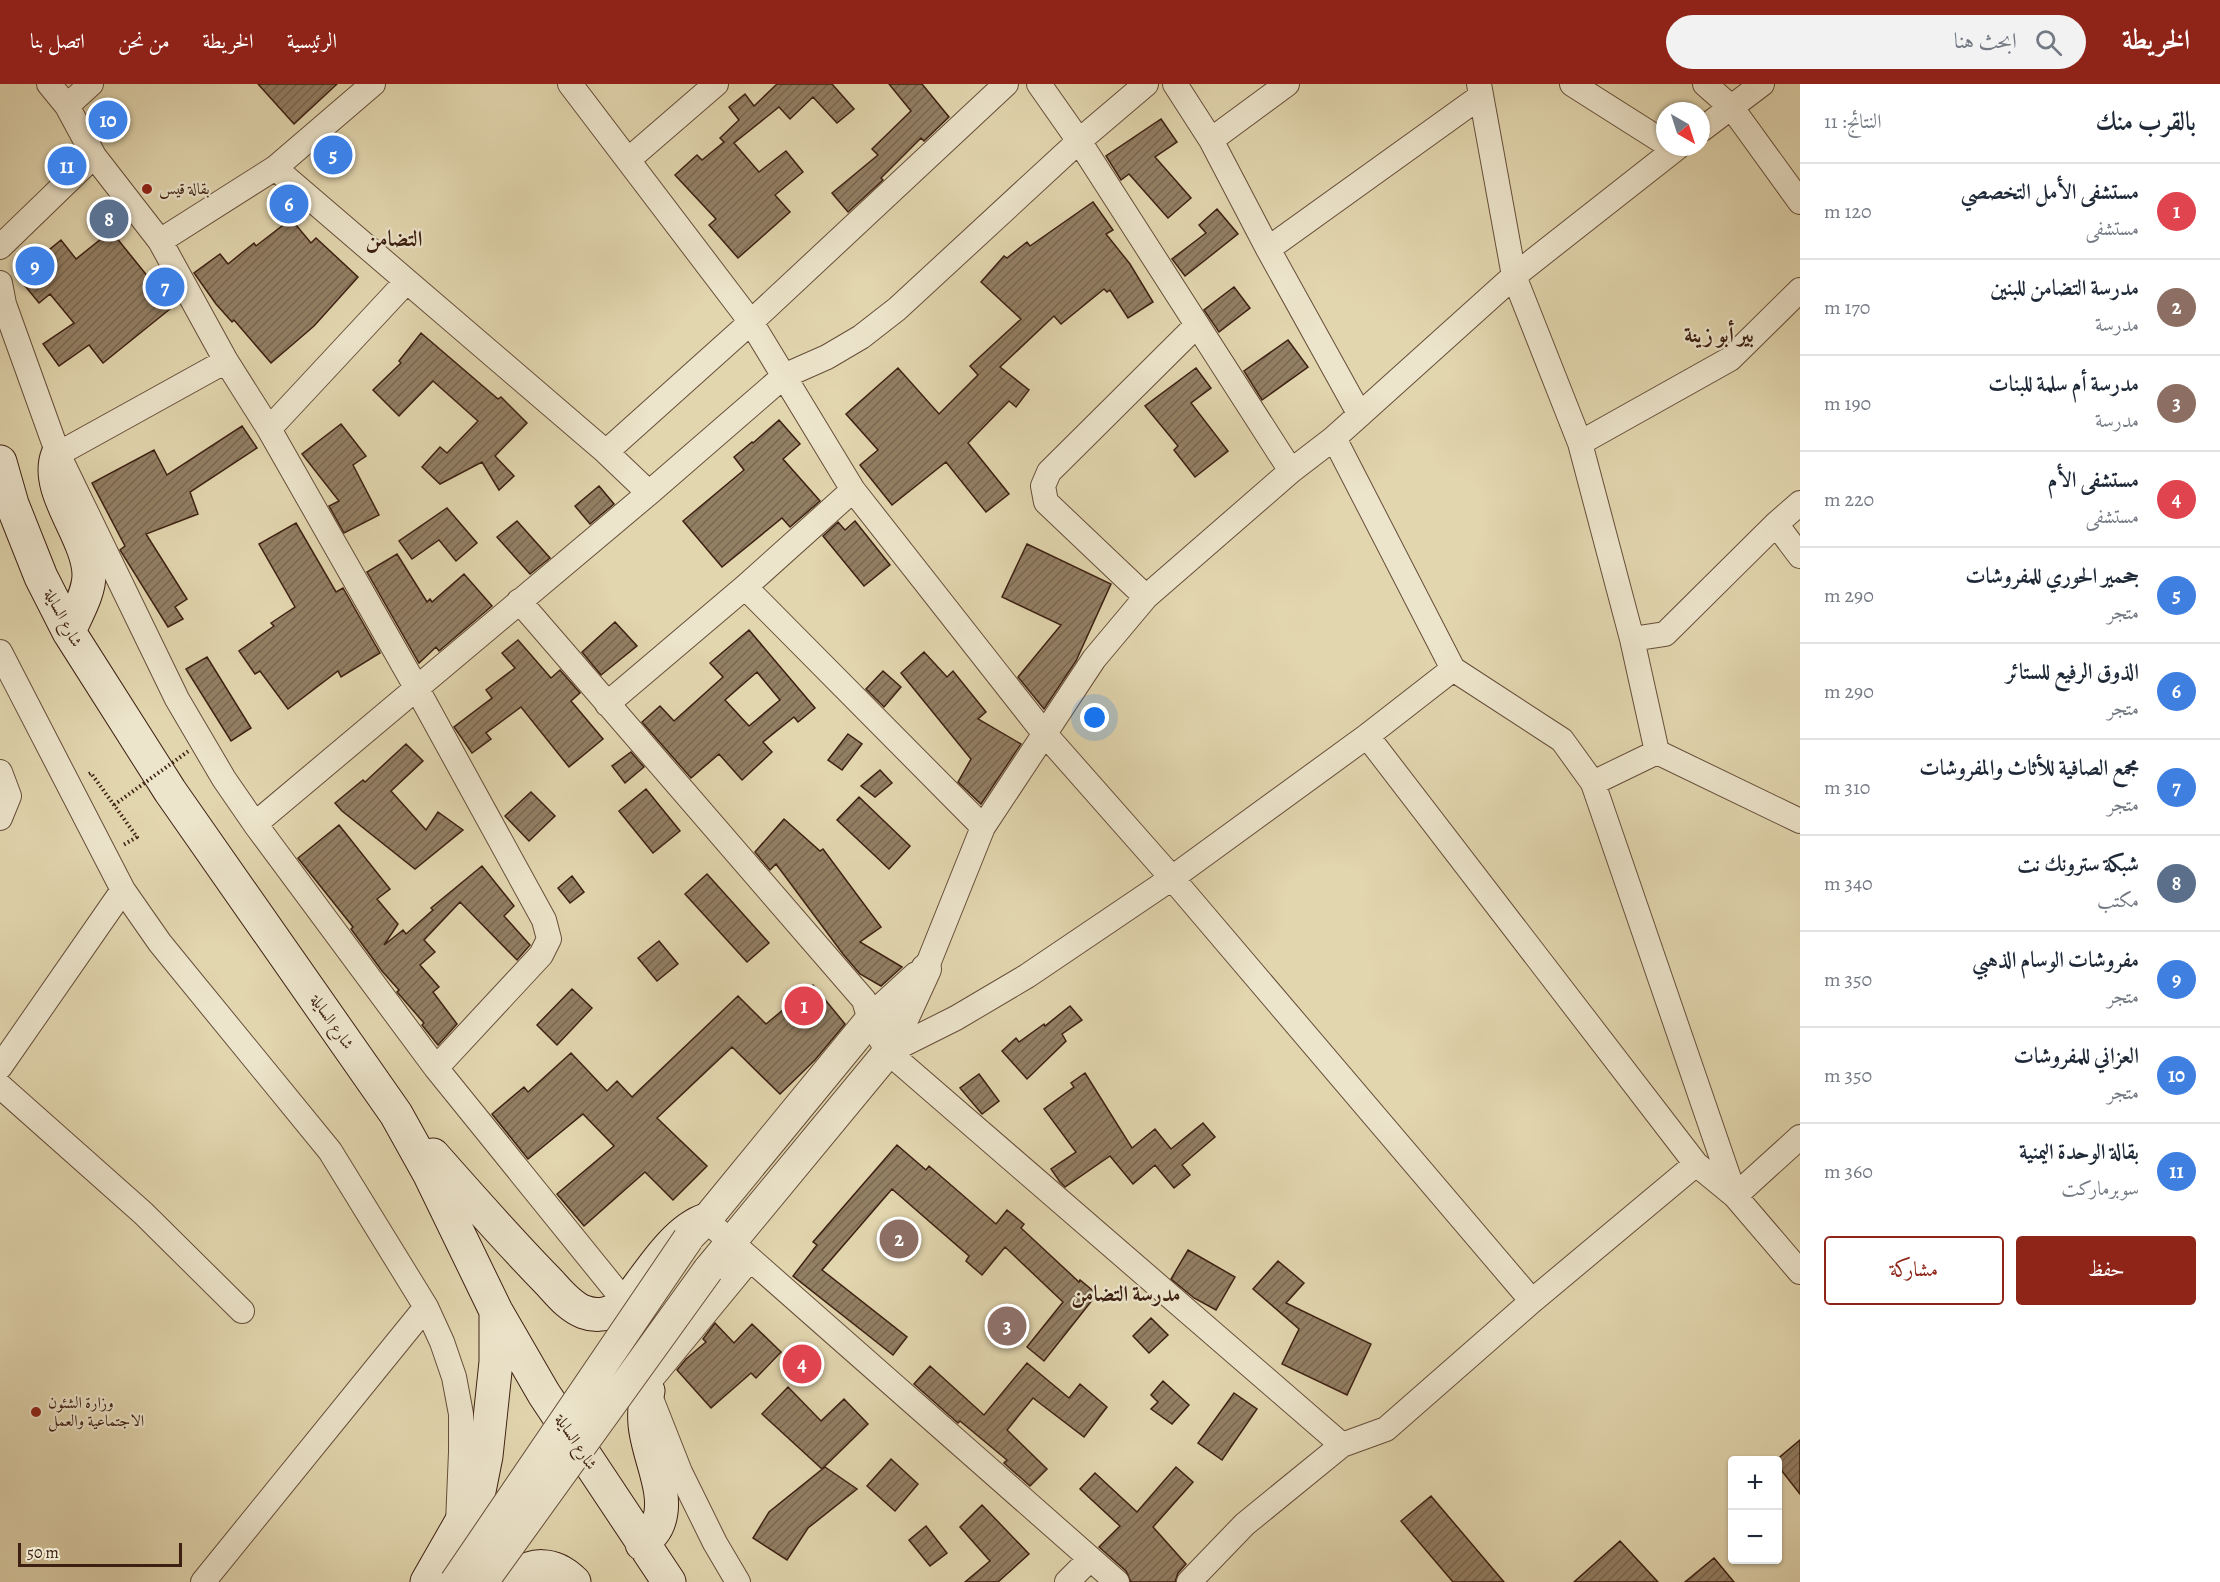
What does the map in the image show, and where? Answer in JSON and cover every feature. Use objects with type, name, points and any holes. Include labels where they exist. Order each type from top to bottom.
[{"type":"main road","points":[[58,454],[55,472],[58,486],[89,564],[87,590],[69,632]]},
{"type":"main road","name":"شارع السايلة","points":[[0,462],[12,504],[37,567],[69,632],[170,790],[396,1114],[430,1174],[496,1311],[544,1394],[669,1582]]},
{"type":"main road","points":[[396,1114],[520,1253],[570,1304],[581,1311],[592,1315],[605,1315],[617,1311],[627,1303],[680,1235],[688,1227],[697,1229]]},
{"type":"main road","points":[[428,1582],[476,1498],[483,1477],[496,1362],[496,1311]]},
{"type":"main road","points":[[642,1544],[659,1523],[662,1510],[645,1426],[645,1403],[648,1391]]},
{"type":"main road","points":[[534,1577],[549,1566],[559,1570],[574,1582]]},
{"type":"street","points":[[49,84],[67,106],[94,156],[160,240],[226,361],[269,429],[416,687],[544,920],[549,939],[541,955],[436,1068]]},
{"type":"street","points":[[67,106],[91,84]]},
{"type":"street","points":[[160,240],[275,168],[373,84]]},
{"type":"street","points":[[570,84],[751,322],[853,490],[1044,733],[1172,878],[1532,1301]]},
{"type":"street","points":[[628,160],[716,84]]},
{"type":"street","points":[[606,452],[751,322],[1006,84]]},
{"type":"street","points":[[1039,84],[1079,141],[1290,471]]},
{"type":"street","points":[[255,824],[649,493],[784,376],[827,357],[861,337],[897,309],[1079,141],[1146,84]]},
{"type":"street","points":[[1175,84],[1211,140],[1268,249],[1360,415]]},
{"type":"street","points":[[1211,140],[1287,84]]},
{"type":"street","points":[[1572,84],[1656,137]]},
{"type":"street","points":[[1705,84],[1732,108],[1800,202]]},
{"type":"street","points":[[1710,124],[1762,84]]},
{"type":"street","points":[[1268,249],[1480,90],[1514,276],[1580,443],[1632,639],[1658,752]]},
{"type":"street","points":[[0,247],[94,156]]},
{"type":"street","points":[[738,1582],[715,1543],[680,1472],[648,1391],[652,1378],[740,1251],[888,1052],[926,969],[983,826],[1094,659],[1146,597],[1290,471],[1334,438],[1514,276],[1661,156]]},
{"type":"street","points":[[275,168],[606,452],[649,493]]},
{"type":"street","points":[[269,429],[406,282]]},
{"type":"street","points":[[0,283],[4,304],[58,454],[177,699],[224,779],[436,1068],[627,1303]]},
{"type":"street","points":[[1580,443],[1730,359],[1800,290]]},
{"type":"street","points":[[1146,597],[1046,501],[1043,486],[1049,472],[1197,325]]},
{"type":"street","points":[[58,454],[226,361]]},
{"type":"street","points":[[1334,438],[1453,669],[1562,740],[1593,783],[1735,1196]]},
{"type":"street","points":[[607,704],[745,587],[853,490]]},
{"type":"street","points":[[1632,639],[1665,634],[1800,502]]},
{"type":"street","points":[[1776,524],[1800,555]]},
{"type":"street","points":[[745,587],[983,826]]},
{"type":"street","points":[[519,601],[864,1000],[870,1020],[888,1052],[1342,1445]]},
{"type":"street","points":[[0,651],[123,890],[160,944],[330,1151],[426,1307],[442,1342],[454,1377],[461,1414],[462,1452],[457,1532]]},
{"type":"street","points":[[888,1052],[956,1018],[1027,975],[1172,878],[1367,736],[1453,669]]},
{"type":"street","points":[[1367,736],[1696,1164],[1735,1196],[1800,1272]]},
{"type":"street","points":[[1593,783],[1658,752]]},
{"type":"street","points":[[1658,752],[1800,820]]},
{"type":"street","points":[[0,772],[9,796],[0,818]]},
{"type":"street","points":[[0,1067],[123,890]]},
{"type":"street","points":[[455,1582],[697,1229],[870,1020],[926,969]]},
{"type":"street","points":[[0,1086],[142,1213],[243,1311]]},
{"type":"street","points":[[1735,1196],[1800,1137]]},
{"type":"street","points":[[1189,1582],[1245,1524],[1342,1445],[1386,1429],[1532,1301],[1696,1164]]},
{"type":"street","points":[[697,1229],[740,1251],[1117,1582]]},
{"type":"street","points":[[483,1582],[708,1270],[740,1251]]},
{"type":"street","points":[[203,1582],[426,1307]]},
{"type":"street","points":[[1067,1582],[1090,1559]]},
{"type":"path","points":[[114,805],[190,750]]},
{"type":"path","points":[[91,773],[137,837]]},
{"type":"building","points":[[258,84],[337,84],[294,124]]},
{"type":"building","points":[[777,84],[832,84],[854,109],[837,123],[813,97],[790,119],[779,107],[734,143],[759,172],[786,151],[803,172],[775,195],[790,212],[738,258],[709,225],[716,219],[675,175],[697,155],[702,160],[724,142],[720,138],[739,120],[729,107],[745,94],[754,106]]},
{"type":"building","points":[[889,84],[922,84],[949,117],[924,141],[921,138],[881,178],[883,180],[848,212],[832,193],[878,155],[872,149],[911,111]]},
{"type":"building","points":[[1161,119],[1177,142],[1155,157],[1191,198],[1168,218],[1129,174],[1121,180],[1106,156]]},
{"type":"building","points":[[1093,202],[1113,230],[1106,234],[1130,264],[1153,302],[1128,318],[1110,290],[1107,292],[1104,289],[1061,324],[1054,316],[1000,367],[1029,390],[1016,407],[1009,401],[968,443],[1009,494],[986,512],[946,462],[892,505],[860,465],[878,450],[846,414],[898,368],[939,414],[978,375],[970,366],[1021,319],[981,282],[1004,256],[1007,258],[1027,242],[1030,246]]},
{"type":"building","points":[[1217,209],[1238,234],[1185,276],[1172,259],[1206,233],[1199,225]]},
{"type":"building","points":[[291,219],[311,243],[316,238],[358,277],[314,326],[271,363],[234,320],[232,322],[216,304],[194,273],[220,254],[228,264],[254,243],[256,246]]},
{"type":"building","points":[[111,231],[153,283],[151,285],[170,309],[103,363],[89,345],[59,366],[43,344],[74,323],[50,294],[39,303],[17,276],[61,240],[76,259]]},
{"type":"building","points":[[1234,287],[1250,308],[1219,332],[1204,310]]},
{"type":"building","points":[[421,333],[498,399],[501,397],[527,423],[495,456],[514,476],[499,490],[482,462],[440,484],[422,467],[440,447],[447,453],[478,421],[433,381],[399,416],[373,390],[401,363],[399,361]]},
{"type":"building","points":[[1288,340],[1308,367],[1262,400],[1244,371]]},
{"type":"building","points":[[1196,368],[1211,388],[1191,403],[1228,451],[1195,477],[1174,450],[1178,446],[1145,406]]},
{"type":"building","points":[[779,420],[800,444],[783,459],[820,501],[790,527],[782,518],[722,567],[683,521],[744,470],[734,457]]},
{"type":"building","points":[[341,424],[366,456],[353,465],[379,515],[344,533],[329,506],[339,501],[302,454]]},
{"type":"building","points":[[242,426],[257,448],[190,492],[198,514],[146,534],[187,599],[175,607],[183,619],[168,627],[120,550],[125,546],[92,483],[154,450],[167,475]]},
{"type":"building","points":[[599,486],[614,504],[590,524],[575,506]]},
{"type":"building","points":[[447,508],[477,543],[456,561],[439,540],[412,559],[399,541]]},
{"type":"building","points":[[517,521],[550,558],[530,574],[497,537]]},
{"type":"building","points":[[855,521],[890,565],[864,586],[823,536],[838,522],[845,530]]},
{"type":"building","points":[[296,523],[336,592],[343,588],[380,653],[341,677],[338,671],[288,709],[260,671],[255,674],[239,651],[274,626],[271,623],[295,607],[259,544]]},
{"type":"building","points":[[1027,544],[1111,584],[1076,661],[1044,709],[1018,677],[1061,625],[1002,597]]},
{"type":"building","points":[[397,554],[427,602],[430,599],[432,602],[464,574],[492,606],[439,651],[436,647],[419,663],[367,572]]},
{"type":"building","points":[[615,622],[637,646],[601,675],[582,652]]},
{"type":"building","points":[[749,630],[815,708],[798,722],[794,717],[763,742],[772,752],[742,780],[719,754],[691,778],[642,722],[660,706],[674,721],[723,677],[710,663]],"holes":[[[757,672],[780,700],[749,726],[725,700]]]},
{"type":"building","points":[[518,640],[551,678],[560,670],[580,693],[571,701],[603,739],[569,767],[521,707],[486,733],[491,739],[472,753],[454,727],[492,698],[486,690],[515,668],[502,653]]},
{"type":"building","points":[[924,652],[947,677],[953,671],[986,712],[978,719],[1021,744],[981,804],[958,782],[971,759],[901,673]]},
{"type":"building","points":[[207,657],[251,728],[231,741],[186,669]]},
{"type":"building","points":[[883,671],[901,687],[884,707],[866,689]]},
{"type":"building","points":[[848,734],[862,744],[842,770],[828,760]]},
{"type":"building","points":[[406,744],[423,761],[391,791],[426,830],[438,812],[463,830],[415,869],[335,803],[363,780],[365,782]]},
{"type":"building","points":[[631,752],[644,767],[625,783],[612,766]]},
{"type":"building","points":[[880,770],[892,783],[875,797],[861,786]]},
{"type":"building","points":[[646,789],[680,831],[653,853],[619,811]]},
{"type":"building","points":[[531,792],[555,816],[529,841],[505,816]]},
{"type":"building","points":[[859,797],[910,846],[889,869],[837,820]]},
{"type":"building","points":[[784,819],[820,851],[823,849],[881,927],[860,942],[902,967],[881,986],[860,974],[776,864],[770,870],[755,852]]},
{"type":"building","points":[[339,825],[390,889],[377,899],[398,924],[384,945],[403,930],[406,934],[433,910],[431,908],[482,866],[514,906],[504,916],[530,945],[517,960],[460,902],[424,940],[435,952],[420,965],[439,987],[433,992],[457,1024],[438,1045],[422,1025],[424,1023],[397,992],[399,990],[351,929],[353,927],[298,858]]},
{"type":"building","points":[[707,874],[769,943],[747,962],[685,894]]},
{"type":"building","points":[[572,876],[584,892],[570,903],[558,888]]},
{"type":"building","points":[[659,941],[678,964],[657,981],[638,958]]},
{"type":"building","points":[[813,985],[845,1024],[815,1060],[780,1094],[732,1047],[657,1118],[707,1166],[673,1200],[645,1172],[584,1226],[557,1194],[614,1146],[583,1114],[528,1159],[492,1114],[524,1087],[528,1092],[571,1053],[607,1091],[617,1081],[632,1097],[738,996],[766,1024]]},
{"type":"building","points":[[572,989],[592,1008],[557,1045],[537,1025]]},
{"type":"building","points":[[1070,1006],[1082,1020],[1062,1034],[1066,1041],[1027,1079],[1002,1051],[1016,1038],[1019,1042],[1044,1024],[1045,1026]]},
{"type":"building","points":[[1085,1073],[1132,1148],[1155,1129],[1171,1149],[1203,1123],[1215,1137],[1182,1165],[1190,1175],[1174,1188],[1155,1165],[1133,1184],[1110,1156],[1065,1187],[1051,1169],[1076,1152],[1044,1109],[1074,1087],[1071,1083]]},
{"type":"building","points":[[979,1074],[999,1101],[982,1114],[960,1088]]},
{"type":"building","points":[[897,1145],[926,1170],[929,1166],[996,1224],[1007,1210],[1024,1224],[1021,1228],[1079,1282],[1080,1280],[1097,1294],[1044,1361],[1027,1347],[1063,1302],[1005,1247],[982,1275],[966,1261],[969,1256],[892,1189],[822,1270],[907,1337],[893,1355],[793,1276],[817,1245],[813,1242]]},
{"type":"building","points":[[1188,1250],[1235,1277],[1216,1310],[1194,1298],[1171,1279]]},
{"type":"building","points":[[1278,1261],[1304,1283],[1286,1303],[1371,1344],[1347,1395],[1282,1364],[1299,1329],[1253,1289]]},
{"type":"building","points":[[1151,1318],[1168,1335],[1149,1353],[1133,1336]]},
{"type":"building","points":[[715,1323],[734,1343],[752,1324],[781,1352],[756,1378],[751,1373],[711,1408],[677,1370],[706,1342],[703,1339]]},
{"type":"building","points":[[1027,1363],[1069,1398],[1080,1384],[1107,1407],[1084,1437],[1033,1398],[1007,1430],[1047,1469],[1030,1486],[1004,1463],[1007,1460],[960,1421],[958,1423],[914,1384],[930,1366],[984,1415]]},
{"type":"building","points":[[1163,1381],[1189,1405],[1172,1424],[1151,1409],[1158,1402],[1151,1395]]},
{"type":"building","points":[[788,1387],[821,1421],[844,1399],[868,1424],[822,1469],[762,1414]]},
{"type":"building","points":[[1234,1393],[1257,1409],[1222,1460],[1198,1443]]},
{"type":"building","points":[[1800,1440],[1800,1494],[1782,1471],[1781,1456]]},
{"type":"building","points":[[891,1459],[918,1484],[895,1511],[867,1486]]},
{"type":"building","points":[[825,1467],[857,1489],[808,1528],[787,1560],[753,1538],[769,1512]]},
{"type":"building","points":[[1176,1467],[1193,1482],[1153,1527],[1186,1564],[1178,1573],[1175,1582],[1131,1582],[1126,1571],[1099,1547],[1120,1526],[1080,1489],[1095,1473],[1137,1512]]},
{"type":"building","points":[[1431,1496],[1504,1582],[1453,1582],[1401,1521]]},
{"type":"building","points":[[982,1505],[1029,1554],[998,1582],[965,1582],[990,1561],[960,1527]]},
{"type":"building","points":[[926,1526],[947,1553],[930,1566],[909,1540]]},
{"type":"building","points":[[1620,1541],[1658,1582],[1574,1582]]},
{"type":"building","points":[[1714,1558],[1734,1582],[1685,1582]]},
{"type":"place","name":"العزاني للمفروشات","points":[[108,120]]},
{"type":"place","name":"جحمير الحوري للمفروشات","points":[[333,155]]},
{"type":"place","name":"بقالة الوحدة اليمنية","points":[[67,166]]},
{"type":"place","name":"بقالة قيس","points":[[147,189]]},
{"type":"place","name":"الذوق الرفيع للستائر","points":[[289,204]]},
{"type":"place","name":"شبكة سترونك نت","points":[[109,219]]},
{"type":"place","name":"مفروشات الوسام الذهبي","points":[[35,266]]},
{"type":"place","name":"مجمع الصافية للأثاث والمفروشات","points":[[165,287]]},
{"type":"place","name":"مستشفى الأمل التخصصي","points":[[804,1006]]},
{"type":"place","name":"مدرسة التضامن للبنين","points":[[899,1239]]},
{"type":"place","name":"مدرسة أم سلمة للبنات","points":[[1007,1326]]},
{"type":"place","name":"مستشفى الأم","points":[[802,1364]]},
{"type":"place","name":"وزارة الشئون الاجتماعية والعمل","points":[[36,1412]]},
{"type":"district","name":"التضامن","points":[[394,239]]},
{"type":"district","name":"بير أبو زينة","points":[[1719,335]]},
{"type":"district","name":"مدرسة التضامن","points":[[1126,1294]]}]
